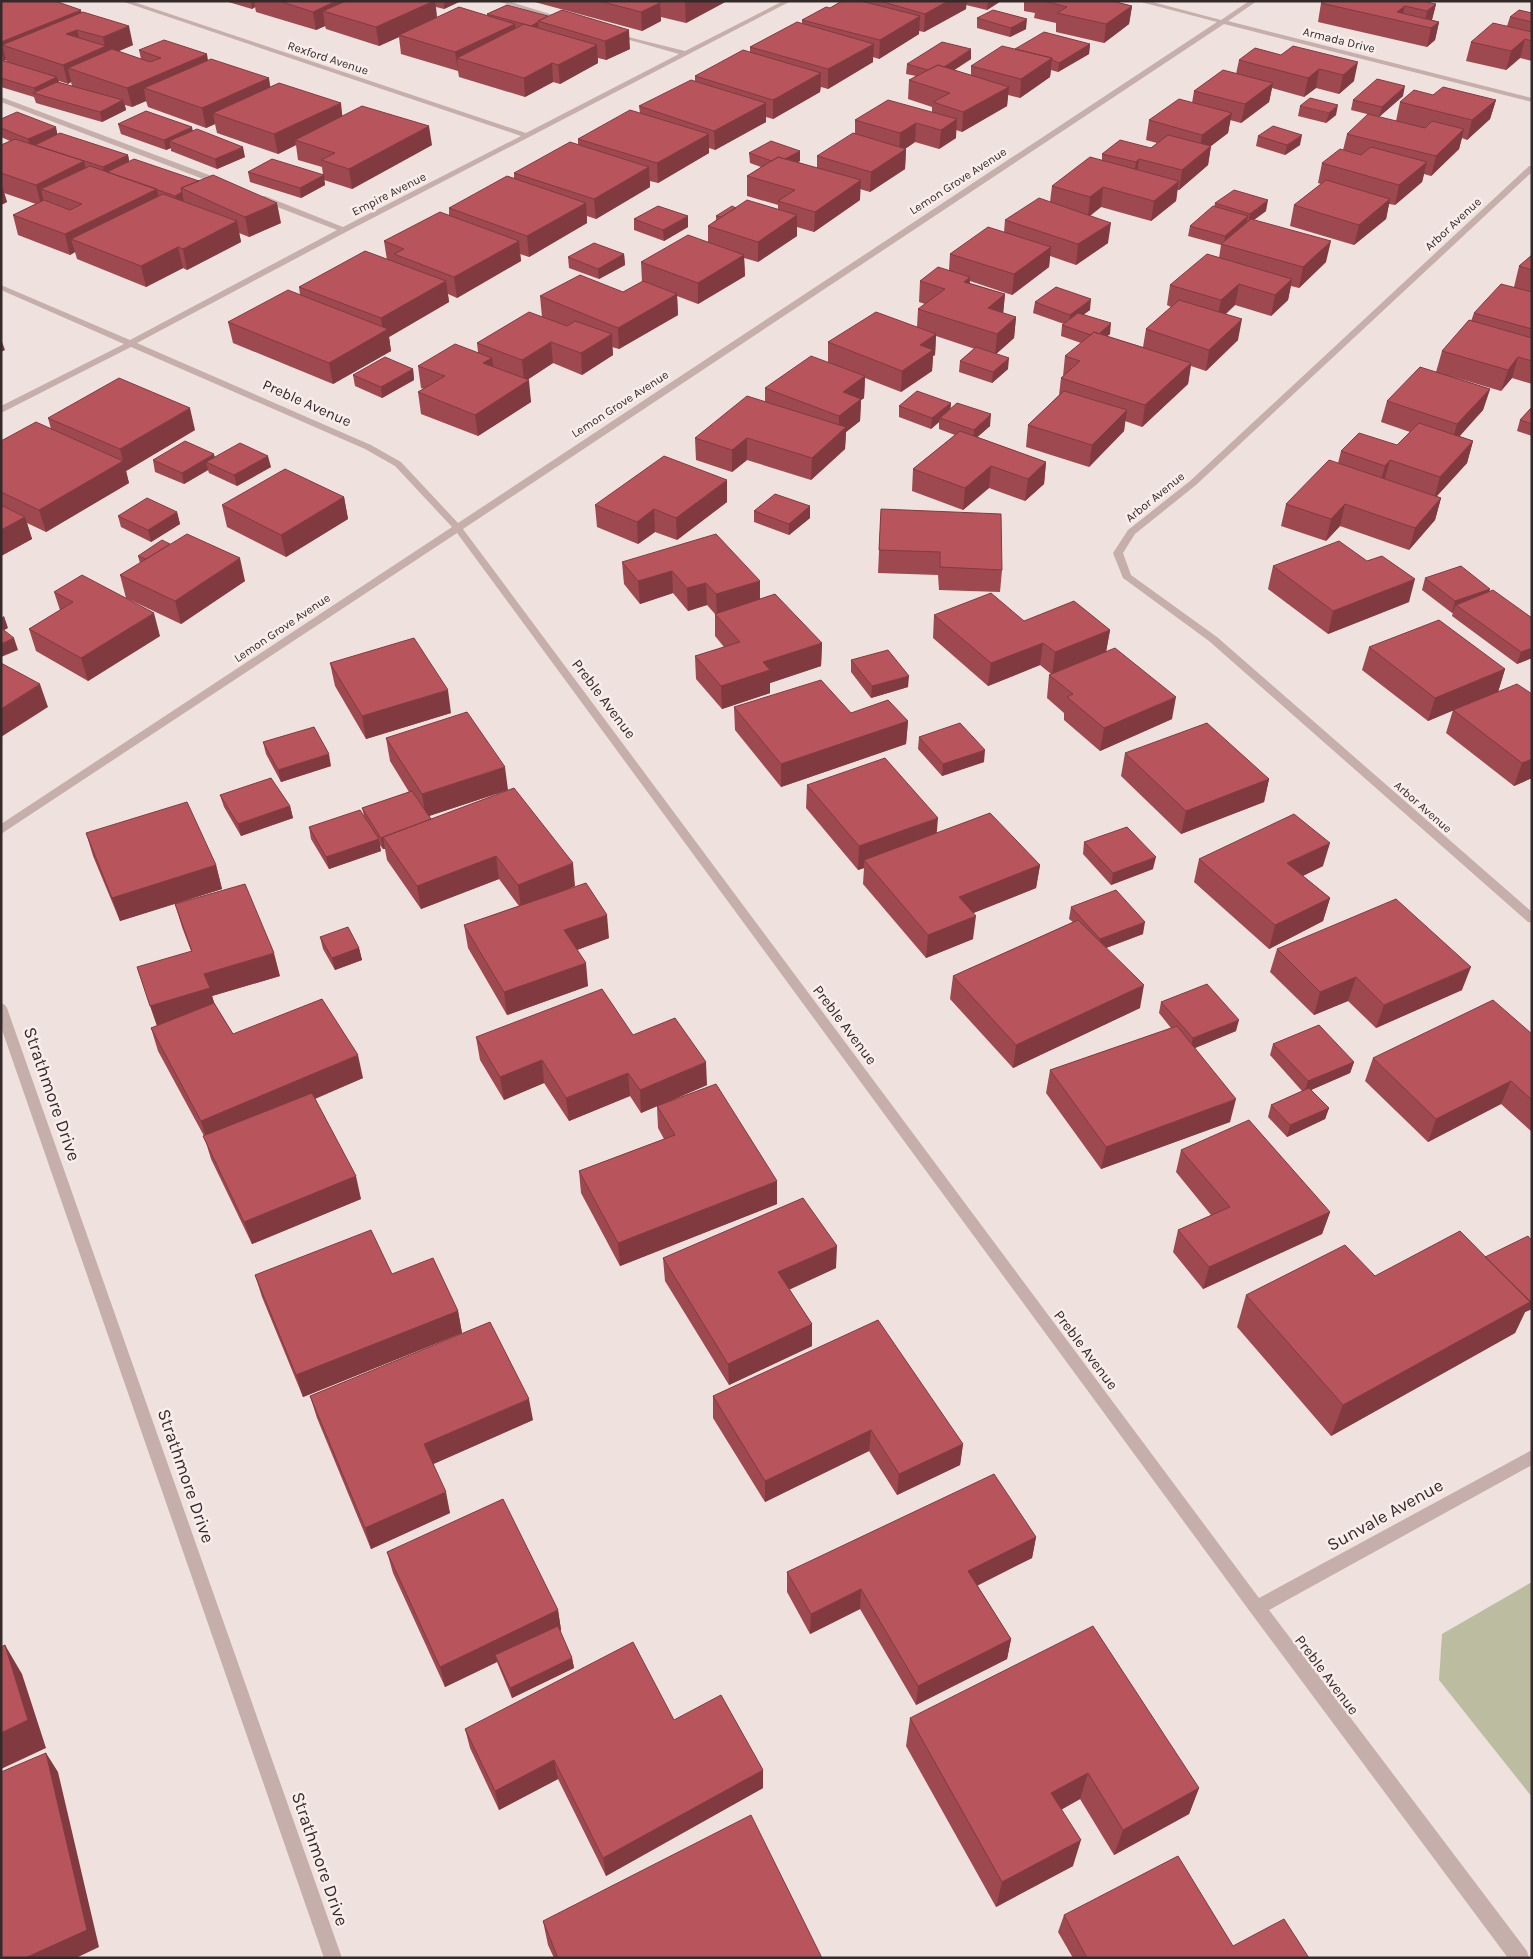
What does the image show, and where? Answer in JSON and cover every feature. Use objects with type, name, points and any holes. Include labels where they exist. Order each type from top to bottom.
[{"type":"street","name":"Rexford Avenue","points":[[124,1],[526,135]]},
{"type":"street","points":[[500,1],[574,22]]},
{"type":"street","name":"Empire Avenue","points":[[1,410],[131,344],[343,230],[788,1]]},
{"type":"street","name":"Armada Drive","points":[[1140,1],[1532,100]]},
{"type":"street","name":"Lemon Grove Avenue","points":[[1,830],[1254,1]]},
{"type":"street","points":[[602,30],[686,54]]},
{"type":"street","points":[[1,99],[229,186]]},
{"type":"street","name":"Arbor Avenue","points":[[1532,168],[1193,483],[1131,532],[1118,553],[1127,576],[1212,639],[1532,919]]},
{"type":"street","points":[[255,196],[343,230]]},
{"type":"street","name":"Preble Avenue","points":[[1,287],[368,447],[398,464],[458,528],[1257,1608],[1520,1958]]},
{"type":"street","name":"Strathmore Drive","points":[[1,1008],[333,1958]]},
{"type":"street","name":"Sunvale Avenue","points":[[1257,1608],[1532,1457]]},
{"type":"green space","points":[[1532,1582],[1532,1797],[1439,1680],[1442,1634]]},
{"type":"building","points":[[1,1],[55,1],[81,10],[1,42]]},
{"type":"building","points":[[279,1],[336,1],[313,12]]},
{"type":"building","points":[[346,1],[434,1],[376,27],[323,11]]},
{"type":"building","points":[[599,1],[655,1],[660,3],[641,12]]},
{"type":"building","points":[[842,1],[861,1],[920,16],[880,40],[802,20]]},
{"type":"building","points":[[880,1],[948,1],[925,14]]},
{"type":"building","points":[[1044,1],[1112,1],[1132,6],[1106,24],[1057,13],[1067,7]]},
{"type":"building","points":[[1324,1],[1422,1],[1436,4],[1427,11],[1405,6],[1397,12],[1439,22],[1431,28],[1321,3]]},
{"type":"building","points":[[507,5],[548,16],[531,26],[487,14]]},
{"type":"building","points":[[459,7],[515,24],[455,52],[399,35]]},
{"type":"building","points":[[562,10],[629,30],[605,41],[538,21]]},
{"type":"building","points":[[993,10],[1027,19],[1011,28],[977,18]]},
{"type":"building","points":[[1519,10],[1532,13],[1532,22],[1510,17]]},
{"type":"building","points":[[83,12],[129,26],[103,37],[77,30],[66,34],[106,46],[63,65],[2,45]]},
{"type":"building","points":[[797,22],[874,44],[828,69],[750,47]]},
{"type":"building","points":[[1493,23],[1532,32],[1532,41],[1525,39],[1511,51],[1471,42]]},
{"type":"building","points":[[524,24],[597,45],[558,65],[552,63],[524,78],[457,58]]},
{"type":"building","points":[[1044,32],[1090,44],[1059,63],[1052,60],[1052,58],[1015,49]]},
{"type":"building","points":[[164,40],[207,54],[127,88],[68,68],[112,49],[150,62],[161,58],[139,50]]},
{"type":"building","points":[[942,42],[971,49],[944,67],[938,65],[928,70],[907,64]]},
{"type":"building","points":[[1002,46],[1052,58],[1021,79],[971,66]]},
{"type":"building","points":[[1293,46],[1358,62],[1343,75],[1319,69],[1308,78],[1239,60],[1255,48],[1281,55]]},
{"type":"building","points":[[743,50],[821,73],[773,100],[695,76]]},
{"type":"building","points":[[211,59],[269,78],[202,108],[144,88]]},
{"type":"building","points":[[1,60],[57,77],[34,88],[1,78]]},
{"type":"building","points":[[938,65],[1009,87],[963,112],[933,102],[950,93],[909,80]]},
{"type":"building","points":[[1223,70],[1273,83],[1245,104],[1194,91]]},
{"type":"building","points":[[1377,79],[1405,86],[1382,107],[1353,100]]},
{"type":"building","points":[[691,80],[766,103],[714,131],[639,106]]},
{"type":"building","points":[[57,82],[123,100],[100,112],[33,93]]},
{"type":"building","points":[[279,83],[341,103],[274,134],[213,113]]},
{"type":"building","points":[[1443,87],[1496,100],[1472,120],[1400,102],[1414,90],[1433,95]]},
{"type":"building","points":[[1310,98],[1338,105],[1329,113],[1300,106]]},
{"type":"building","points":[[1179,99],[1232,113],[1202,135],[1149,120]]},
{"type":"building","points":[[888,100],[957,119],[941,130],[916,123],[900,133],[855,120]]},
{"type":"building","points":[[362,106],[429,126],[349,169],[321,160],[335,153],[295,140]]},
{"type":"building","points":[[630,110],[709,134],[657,163],[578,139]]},
{"type":"building","points":[[146,111],[192,127],[164,140],[118,124]]},
{"type":"building","points":[[17,112],[56,127],[28,139],[1,128],[1,119]]},
{"type":"building","points":[[1368,114],[1425,128],[1432,121],[1464,129],[1436,156],[1347,134]]},
{"type":"building","points":[[1273,126],[1302,135],[1287,145],[1258,136]]},
{"type":"building","points":[[197,129],[243,147],[215,159],[169,141]]},
{"type":"building","points":[[60,133],[128,155],[103,167],[35,145]]},
{"type":"building","points":[[853,133],[906,149],[871,172],[817,156]]},
{"type":"building","points":[[1168,135],[1211,146],[1182,170],[1139,159],[1136,162],[1102,154],[1120,140],[1151,148]]},
{"type":"building","points":[[15,139],[84,161],[36,185],[1,173],[1,145]]},
{"type":"building","points":[[771,141],[800,151],[785,159],[778,157],[772,161],[749,153]]},
{"type":"building","points":[[570,142],[649,167],[594,199],[514,173]]},
{"type":"building","points":[[1371,147],[1427,162],[1399,185],[1322,163],[1340,149],[1361,155]]},
{"type":"building","points":[[778,157],[861,180],[815,212],[778,201],[795,190],[747,176]]},
{"type":"building","points":[[1090,157],[1179,181],[1154,201],[1103,187],[1090,197],[1052,186]]},
{"type":"building","points":[[134,159],[199,181],[181,188],[182,192],[175,196],[107,172]]},
{"type":"building","points":[[272,159],[324,175],[300,188],[248,172]]},
{"type":"building","points":[[90,166],[157,189],[65,234],[13,215],[44,200],[70,210],[82,204],[41,189]]},
{"type":"building","points":[[213,175],[277,203],[245,217],[181,188]]},
{"type":"building","points":[[507,176],[586,203],[527,236],[449,208]]},
{"type":"building","points":[[1326,180],[1390,199],[1359,225],[1294,205]]},
{"type":"building","points":[[1234,190],[1268,200],[1250,214],[1215,203]]},
{"type":"building","points":[[163,194],[237,221],[183,249],[178,247],[141,266],[71,239]]},
{"type":"building","points":[[1039,198],[1111,223],[1078,244],[1005,220]]},
{"type":"building","points":[[747,200],[797,215],[758,242],[708,226]]},
{"type":"building","points":[[658,206],[688,216],[663,230],[634,219]]},
{"type":"building","points":[[732,206],[736,208],[721,217],[716,216]]},
{"type":"building","points":[[1213,206],[1248,216],[1225,236],[1190,226]]},
{"type":"building","points":[[440,212],[519,241],[454,277],[394,254],[404,249],[384,241]]},
{"type":"building","points":[[1251,219],[1331,241],[1303,267],[1221,244]]},
{"type":"building","points":[[988,227],[1051,247],[1014,274],[950,254]]},
{"type":"building","points":[[688,235],[744,255],[698,283],[641,262]]},
{"type":"building","points":[[594,243],[624,254],[598,269],[568,257]]},
{"type":"building","points":[[365,251],[446,281],[381,318],[299,287]]},
{"type":"building","points":[[1207,254],[1292,279],[1275,295],[1239,284],[1221,300],[1170,285]]},
{"type":"building","points":[[1532,255],[1532,270],[1519,266]]},
{"type":"building","points":[[938,267],[970,277],[964,282],[1005,294],[988,308],[1016,317],[997,334],[918,309],[945,289],[920,281]]},
{"type":"building","points":[[580,275],[623,292],[643,281],[677,294],[618,328],[540,296]]},
{"type":"building","points":[[1501,284],[1532,292],[1532,329],[1474,313]]},
{"type":"building","points":[[1056,287],[1091,299],[1070,315],[1035,302]]},
{"type":"building","points":[[288,290],[388,329],[329,363],[228,322]]},
{"type":"building","points":[[1179,300],[1242,319],[1209,350],[1146,329]]},
{"type":"building","points":[[529,312],[567,326],[575,321],[612,334],[581,353],[551,342],[522,360],[477,343]]},
{"type":"building","points":[[876,312],[936,334],[920,345],[933,350],[902,371],[828,342]]},
{"type":"building","points":[[1078,313],[1111,323],[1099,334],[1094,332],[1091,335],[1062,325]]},
{"type":"building","points":[[1469,320],[1532,338],[1532,361],[1518,357],[1508,370],[1442,351]]},
{"type":"building","points":[[1094,332],[1191,363],[1145,405],[1061,378],[1080,361],[1065,356]]},
{"type":"building","points":[[455,344],[492,358],[483,363],[529,380],[475,415],[418,392],[445,376],[418,366]]},
{"type":"building","points":[[976,347],[1009,358],[993,372],[960,361]]},
{"type":"building","points":[[811,356],[865,376],[843,392],[861,399],[839,416],[765,388]]},
{"type":"building","points":[[385,357],[413,369],[381,387],[353,375]]},
{"type":"building","points":[[1420,367],[1490,389],[1457,424],[1387,401]]},
{"type":"building","points":[[119,378],[190,408],[120,449],[48,418]]},
{"type":"building","points":[[917,391],[951,403],[932,418],[899,406]]},
{"type":"building","points":[[1064,391],[1127,410],[1092,445],[1028,425]]},
{"type":"building","points":[[747,396],[846,427],[812,458],[747,438],[732,450],[695,438]]},
{"type":"building","points":[[957,403],[991,414],[974,430],[940,418]]},
{"type":"building","points":[[1532,407],[1532,424],[1520,420]]},
{"type":"building","points":[[36,422],[123,461],[39,510],[1,492],[1,441]]},
{"type":"building","points":[[1419,423],[1473,441],[1440,477],[1390,460],[1385,466],[1341,451],[1359,433],[1397,445]]},
{"type":"building","points":[[960,431],[1046,462],[1028,479],[991,466],[965,488],[913,469]]},
{"type":"building","points":[[185,441],[214,454],[182,473],[153,460]]},
{"type":"building","points":[[240,443],[268,456],[234,475],[206,462]]},
{"type":"building","points":[[664,456],[727,480],[676,518],[654,509],[637,522],[595,505]]},
{"type":"building","points":[[1329,460],[1441,498],[1415,528],[1345,504],[1331,519],[1286,504]]},
{"type":"building","points":[[285,469],[344,497],[281,535],[222,505]]},
{"type":"building","points":[[775,494],[810,506],[789,524],[754,511]]},
{"type":"building","points":[[147,498],[177,512],[148,530],[118,516]]},
{"type":"building","points":[[1,505],[25,517],[1,530]]},
{"type":"building","points":[[881,509],[1001,514],[1002,570],[940,567],[940,552],[879,550]]},
{"type":"building","points":[[187,534],[240,558],[175,601],[120,575]]},
{"type":"building","points":[[716,534],[760,581],[716,594],[706,583],[687,588],[672,571],[638,581],[622,562]]},
{"type":"building","points":[[162,540],[170,544],[146,559],[138,556]]},
{"type":"building","points":[[1339,541],[1367,561],[1382,556],[1415,579],[1333,611],[1273,566]]},
{"type":"building","points":[[1461,566],[1490,589],[1455,601],[1425,578]]},
{"type":"building","points":[[82,575],[154,613],[81,658],[29,629],[73,602],[54,592]]},
{"type":"building","points":[[1493,590],[1532,618],[1532,648],[1521,652],[1456,605]]},
{"type":"building","points":[[991,593],[1024,621],[1074,601],[1110,630],[1055,652],[1043,643],[991,663],[934,615]]},
{"type":"building","points":[[775,594],[822,643],[763,662],[770,670],[721,686],[695,656],[740,642],[715,614]]},
{"type":"building","points":[[1439,620],[1505,669],[1435,698],[1369,647]]},
{"type":"building","points":[[1,628],[14,638],[1,644]]},
{"type":"building","points":[[414,638],[448,690],[362,716],[330,663]]},
{"type":"building","points":[[1115,648],[1176,697],[1104,728],[1067,697],[1073,694],[1049,675]]},
{"type":"building","points":[[888,650],[909,676],[872,686],[851,660]]},
{"type":"building","points":[[1,663],[40,684],[1,709]]},
{"type":"building","points":[[821,680],[851,713],[888,700],[908,721],[781,764],[734,707]]},
{"type":"building","points":[[1517,684],[1532,694],[1532,759],[1522,763],[1453,710]]},
{"type":"building","points":[[467,712],[505,767],[422,794],[386,738]]},
{"type":"building","points":[[960,723],[985,750],[943,764],[919,737]]},
{"type":"building","points":[[1207,723],[1269,779],[1186,811],[1125,753]]},
{"type":"building","points":[[314,727],[329,754],[278,770],[263,742]]},
{"type":"building","points":[[885,758],[938,818],[859,846],[807,785]]},
{"type":"building","points":[[271,778],[290,806],[238,824],[220,795]]},
{"type":"building","points":[[514,788],[573,863],[518,885],[496,856],[417,886],[383,837]]},
{"type":"building","points":[[412,791],[431,819],[381,838],[362,808]]},
{"type":"building","points":[[187,802],[216,865],[112,898],[86,833]]},
{"type":"building","points":[[360,810],[379,839],[326,857],[309,827]]},
{"type":"building","points":[[990,813],[1040,865],[959,897],[976,916],[928,935],[864,860]]},
{"type":"building","points":[[1294,814],[1330,843],[1287,863],[1330,898],[1275,925],[1199,859]]},
{"type":"building","points":[[1127,827],[1156,857],[1113,873],[1084,842]]},
{"type":"building","points":[[586,883],[607,915],[564,930],[586,963],[504,992],[464,925]]},
{"type":"building","points":[[245,884],[274,953],[204,974],[210,988],[150,1006],[137,967],[192,951],[175,904]]},
{"type":"building","points":[[1116,890],[1145,922],[1100,939],[1071,907]]},
{"type":"building","points":[[1396,899],[1471,967],[1384,1005],[1356,977],[1320,992],[1277,949]]},
{"type":"building","points":[[1078,920],[1144,985],[1016,1045],[953,976]]},
{"type":"building","points":[[348,927],[359,948],[332,958],[320,937]]},
{"type":"building","points":[[1207,984],[1239,1020],[1193,1038],[1161,1002]]},
{"type":"building","points":[[602,989],[633,1035],[675,1018],[706,1062],[640,1090],[628,1073],[566,1098],[542,1060],[500,1077],[476,1037]]},
{"type":"building","points":[[322,999],[358,1055],[201,1121],[151,1028],[214,1003],[233,1034]]},
{"type":"building","points":[[1493,1000],[1532,1034],[1532,1100],[1511,1081],[1436,1119],[1373,1058]]},
{"type":"building","points":[[1319,1025],[1354,1062],[1308,1081],[1273,1044]]},
{"type":"building","points":[[1177,1026],[1236,1099],[1106,1147],[1050,1070]]},
{"type":"building","points":[[716,1084],[777,1181],[618,1243],[579,1171],[675,1135],[657,1106]]},
{"type":"building","points":[[1309,1088],[1329,1108],[1290,1125],[1271,1105]]},
{"type":"building","points":[[312,1093],[356,1176],[244,1222],[203,1136]]},
{"type":"building","points":[[1249,1120],[1330,1212],[1209,1267],[1178,1230],[1230,1207],[1181,1150]]},
{"type":"building","points":[[803,1198],[837,1246],[778,1272],[812,1324],[728,1364],[663,1258]]},
{"type":"building","points":[[371,1230],[392,1274],[433,1258],[458,1311],[296,1375],[255,1275]]},
{"type":"building","points":[[1460,1231],[1530,1302],[1343,1405],[1246,1295],[1345,1245],[1375,1276]]},
{"type":"building","points":[[1528,1236],[1532,1241],[1532,1300],[1530,1301],[1485,1257]]},
{"type":"building","points":[[878,1320],[963,1444],[899,1474],[871,1430],[765,1481],[713,1396]]},
{"type":"building","points":[[490,1322],[529,1399],[424,1444],[446,1492],[365,1528],[310,1396]]},
{"type":"building","points":[[994,1474],[1036,1537],[968,1571],[1011,1639],[918,1686],[861,1589],[811,1614],[787,1572]]},
{"type":"building","points":[[503,1499],[558,1610],[440,1667],[387,1552]]},
{"type":"building","points":[[558,1626],[572,1658],[510,1688],[495,1655]]},
{"type":"building","points":[[1093,1626],[1199,1788],[1123,1830],[1088,1773],[1051,1793],[1081,1840],[1002,1882],[910,1718]]},
{"type":"building","points":[[633,1642],[674,1720],[721,1695],[763,1770],[603,1858],[554,1760],[495,1791],[465,1729]]},
{"type":"building","points":[[5,1645],[28,1720],[1,1733],[1,1647]]},
{"type":"building","points":[[46,1753],[87,1930],[25,1958],[1,1958],[1,1772]]},
{"type":"building","points":[[751,1815],[822,1958],[558,1958],[543,1921]]},
{"type":"building","points":[[1178,1856],[1233,1946],[1284,1919],[1309,1958],[1087,1958],[1064,1915]]}]
